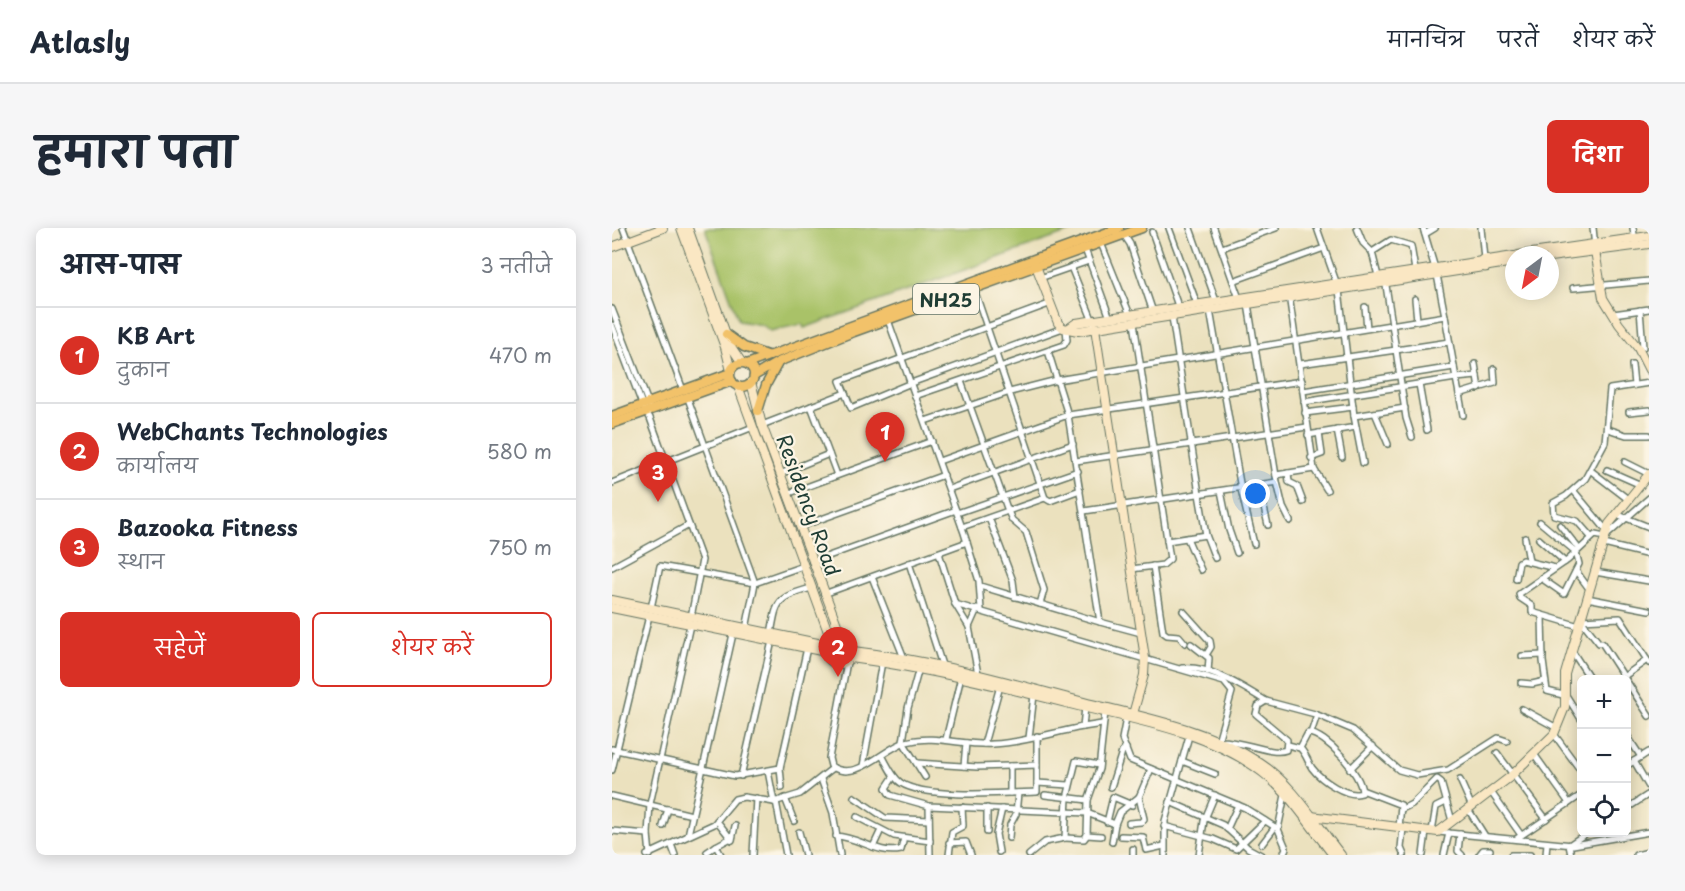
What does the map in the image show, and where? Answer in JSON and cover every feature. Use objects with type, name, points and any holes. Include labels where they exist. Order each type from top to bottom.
[{"type":"main road","points":[[612,247],[663,228]]},
{"type":"main road","name":"Residency Road","points":[[681,228],[725,347],[733,378],[780,474],[842,638],[850,642],[850,657]]},
{"type":"main road","points":[[612,424],[685,393],[733,378],[752,379],[726,334],[688,228]]},
{"type":"main road","name":"NH25","points":[[745,364],[1124,230],[1142,228]]},
{"type":"main road","name":"NH25","points":[[752,379],[778,362],[973,285],[1036,267],[1101,243],[1124,230]]},
{"type":"main road","points":[[1635,242],[1649,236]]},
{"type":"main road","points":[[1559,251],[1635,242],[1649,244]]},
{"type":"main road","points":[[1559,256],[1595,247]]},
{"type":"main road","points":[[1595,247],[1604,298],[1613,314],[1643,347],[1649,370]]},
{"type":"main road","points":[[1154,315],[1172,317],[1242,302],[1505,258]]},
{"type":"main road","points":[[1485,263],[1505,262]]},
{"type":"main road","points":[[1036,267],[1058,323],[1066,329],[1078,331],[1110,318],[1132,319]]},
{"type":"main road","points":[[1383,278],[1415,270],[1436,271]]},
{"type":"main road","points":[[1094,324],[1154,315],[1178,306],[1216,301],[1242,302]]},
{"type":"main road","points":[[1094,324],[1145,658],[1144,675],[1130,716]]},
{"type":"main road","points":[[726,334],[744,347],[770,356]]},
{"type":"main road","points":[[758,411],[766,385],[778,362]]},
{"type":"main road","points":[[733,378],[737,364],[745,364]]},
{"type":"main road","name":"Residency Road","points":[[752,379],[758,411],[758,426],[828,646]]},
{"type":"main road","points":[[612,416],[647,409]]},
{"type":"main road","points":[[1311,816],[1432,831],[1452,821],[1470,808],[1534,754],[1556,731],[1565,707],[1563,693],[1572,650],[1605,537],[1616,514],[1642,486],[1649,474]]},
{"type":"main road","points":[[612,600],[650,612],[691,621],[746,629],[807,648],[828,646],[842,638]]},
{"type":"main road","points":[[612,608],[650,612]]},
{"type":"main road","points":[[691,621],[733,634],[828,646]]},
{"type":"main road","points":[[828,646],[833,663],[850,657],[904,658],[942,665],[1218,741],[1271,770],[1341,855]]},
{"type":"main road","points":[[850,657],[961,676],[1105,712],[1130,716],[1189,736],[1253,766],[1276,784],[1333,855]]},
{"type":"street","points":[[623,228],[755,583],[746,629]]},
{"type":"street","points":[[1169,228],[1197,304]]},
{"type":"street","points":[[1190,228],[1216,301]]},
{"type":"street","points":[[1224,228],[1215,230],[1242,302],[1255,346],[1277,482],[1283,507],[1290,521]]},
{"type":"street","points":[[1222,248],[1276,228]]},
{"type":"street","points":[[1317,228],[1337,286],[1354,416],[1363,463]]},
{"type":"street","points":[[1357,228],[1363,243],[1372,252],[1383,278],[1401,387],[1412,437]]},
{"type":"street","points":[[1435,228],[1424,231],[1436,271],[1463,416]]},
{"type":"street","points":[[1481,228],[1485,263]]},
{"type":"street","points":[[1593,228],[1595,247]]},
{"type":"street","points":[[1634,228],[1635,242]]},
{"type":"street","points":[[1124,230],[1154,315]]},
{"type":"street","points":[[1152,232],[1178,306]]},
{"type":"street","points":[[1372,252],[1391,240],[1408,244],[1412,248],[1415,270]]},
{"type":"street","points":[[1101,243],[1132,319],[1169,562],[1131,569]]},
{"type":"street","points":[[1233,280],[1324,248]]},
{"type":"street","points":[[1085,249],[1110,318]]},
{"type":"street","points":[[1040,278],[1089,261]]},
{"type":"street","points":[[1071,267],[1094,324]]},
{"type":"street","points":[[1573,288],[1649,281]]},
{"type":"street","points":[[973,285],[1045,498],[1050,501],[1080,490]]},
{"type":"street","points":[[1289,294],[1311,458],[1314,469],[1327,490]]},
{"type":"street","points":[[1415,299],[1417,320]]},
{"type":"street","points":[[915,396],[1048,351],[1066,343],[1066,329],[911,383],[851,408],[840,381],[1049,304]]},
{"type":"street","points":[[1365,307],[1367,328]]},
{"type":"street","points":[[612,309],[615,330],[647,409],[702,560],[691,621],[650,804],[649,855],[717,821],[735,799],[756,798],[775,801],[800,794],[833,768]]},
{"type":"street","points":[[1613,314],[1649,309]]},
{"type":"street","points":[[1210,310],[1241,489],[1254,544]]},
{"type":"street","points":[[1640,310],[1643,347]]},
{"type":"street","points":[[925,421],[1010,392],[1057,380],[1445,316]]},
{"type":"street","points":[[1172,317],[1206,535],[1215,558]]},
{"type":"street","points":[[888,320],[968,542],[980,586],[979,609],[969,627]]},
{"type":"street","points":[[1300,364],[1449,342]]},
{"type":"street","points":[[1048,351],[1068,415],[1100,622]]},
{"type":"street","points":[[1475,364],[1479,389]]},
{"type":"street","points":[[1632,365],[1634,385]]},
{"type":"street","points":[[1303,391],[1454,367]]},
{"type":"street","points":[[1458,394],[1495,383],[1494,369]]},
{"type":"street","points":[[1304,402],[1477,376]]},
{"type":"street","points":[[961,381],[1008,511],[1012,520],[1026,532],[1044,590],[1040,604]]},
{"type":"street","points":[[939,460],[1068,415],[1302,381]]},
{"type":"street","points":[[1591,537],[1577,521],[1554,515],[1553,503],[1573,490],[1590,470],[1605,442],[1608,429],[1609,391],[1649,383]]},
{"type":"street","points":[[1419,384],[1427,430]]},
{"type":"street","points":[[612,483],[845,393]]},
{"type":"street","points":[[811,406],[837,476]]},
{"type":"street","points":[[1305,413],[1353,407]]},
{"type":"street","points":[[1354,416],[1405,408]]},
{"type":"street","points":[[1629,412],[1649,410]]},
{"type":"street","points":[[1376,413],[1388,444]]},
{"type":"street","points":[[1076,460],[1307,427]]},
{"type":"street","points":[[1308,435],[1356,427]]},
{"type":"street","points":[[1608,429],[1626,435],[1649,435]]},
{"type":"street","points":[[1337,430],[1342,457]]},
{"type":"street","points":[[1311,458],[1322,454],[1319,433]]},
{"type":"street","points":[[787,494],[932,441]]},
{"type":"street","points":[[949,489],[1073,444]]},
{"type":"street","points":[[780,474],[829,454]]},
{"type":"street","points":[[1625,462],[1649,474]]},
{"type":"street","points":[[1276,475],[1314,469]]},
{"type":"street","points":[[1590,470],[1629,500]]},
{"type":"street","points":[[1607,470],[1642,486]]},
{"type":"street","points":[[812,562],[1077,471]]},
{"type":"street","points":[[1287,473],[1289,482],[1297,486],[1303,502]]},
{"type":"street","points":[[799,527],[944,475]]},
{"type":"street","points":[[1084,510],[1277,482]]},
{"type":"street","points":[[1259,486],[1268,525]]},
{"type":"street","points":[[1573,490],[1605,537]]},
{"type":"street","points":[[1221,491],[1228,530],[1237,553]]},
{"type":"street","points":[[962,527],[1045,498]]},
{"type":"street","points":[[1605,537],[1649,498]]},
{"type":"street","points":[[1616,514],[1649,527]]},
{"type":"street","points":[[988,518],[1013,581],[1015,597]]},
{"type":"street","points":[[1540,522],[1577,550]]},
{"type":"street","points":[[612,567],[689,525]]},
{"type":"street","points":[[1541,578],[1564,594],[1576,571],[1579,561],[1577,550],[1560,525]]},
{"type":"street","points":[[1167,541],[1206,535]]},
{"type":"street","points":[[1630,675],[1648,662],[1620,618],[1580,623],[1542,615],[1532,612],[1531,604],[1519,596],[1520,592],[1565,562],[1591,537],[1598,535],[1605,537],[1649,555]]},
{"type":"street","points":[[1187,538],[1201,570]]},
{"type":"street","points":[[1525,538],[1529,549],[1529,561]]},
{"type":"street","points":[[1539,538],[1565,562]]},
{"type":"street","points":[[824,594],[968,542]]},
{"type":"street","points":[[939,553],[955,604],[969,627],[978,674]]},
{"type":"street","points":[[1516,579],[1519,562],[1529,561],[1555,568]]},
{"type":"street","points":[[909,563],[942,665]]},
{"type":"street","points":[[612,770],[614,750],[660,566],[755,583],[803,566]]},
{"type":"street","points":[[1153,566],[1163,632],[1167,635],[1177,635],[1206,655],[1210,660],[1208,672]]},
{"type":"street","points":[[1576,571],[1589,594],[1649,610]]},
{"type":"street","points":[[1595,572],[1649,581]]},
{"type":"street","points":[[872,576],[904,658]]},
{"type":"street","points":[[980,586],[1141,633]]},
{"type":"street","points":[[741,776],[772,638],[776,607],[780,599],[811,588]]},
{"type":"street","points":[[955,604],[979,609],[1224,682],[1232,689],[1218,741],[1232,739],[1276,752],[1286,750],[1287,740],[1256,714],[1258,706],[1266,701]]},
{"type":"street","points":[[1183,611],[1210,641],[1211,647],[1206,655]]},
{"type":"street","points":[[1542,615],[1543,656],[1548,692],[1563,693],[1577,713]]},
{"type":"street","points":[[1580,623],[1599,643],[1602,643],[1622,675]]},
{"type":"street","points":[[688,835],[733,634]]},
{"type":"street","points":[[782,788],[780,768],[807,648]]},
{"type":"street","points":[[1572,650],[1588,675]]},
{"type":"street","points":[[1522,656],[1543,656]]},
{"type":"street","points":[[833,768],[829,758],[850,657]]},
{"type":"street","points":[[863,766],[882,662]]},
{"type":"street","points":[[1179,668],[1189,667],[1228,679],[1266,701],[1317,715],[1353,730],[1399,770],[1424,775],[1448,770],[1498,738],[1507,741]]},
{"type":"street","points":[[919,668],[908,708],[903,742],[926,777]]},
{"type":"street","points":[[946,739],[961,676]]},
{"type":"street","points":[[1521,683],[1532,684],[1545,681]]},
{"type":"street","points":[[984,744],[1000,686]]},
{"type":"street","points":[[1631,689],[1649,716]]},
{"type":"street","points":[[1029,738],[1034,695]]},
{"type":"street","points":[[1083,727],[1084,707]]},
{"type":"street","points":[[1522,709],[1556,731],[1577,765]]},
{"type":"street","points":[[1029,855],[1045,842],[1065,838],[1084,839],[1087,835],[1088,800],[1094,788],[1099,765],[1105,712]]},
{"type":"street","points":[[1300,748],[1308,733],[1311,733],[1317,715]]},
{"type":"street","points":[[1130,716],[1122,739],[1130,760],[1238,805],[1265,821],[1276,828],[1286,848],[1283,855]]},
{"type":"street","points":[[833,768],[848,770],[863,766],[882,757],[903,742],[946,739],[984,744],[1029,738],[1102,723]]},
{"type":"street","points":[[1311,733],[1329,743],[1350,769],[1362,790],[1397,803],[1402,808],[1401,848],[1404,855]]},
{"type":"street","points":[[882,757],[902,784],[919,790],[1037,792],[1037,736]]},
{"type":"street","points":[[1166,855],[1164,826],[1189,736]]},
{"type":"street","points":[[1631,742],[1641,757]]},
{"type":"street","points":[[964,766],[966,743]]},
{"type":"street","points":[[1288,745],[1300,748],[1313,770],[1326,780],[1351,794],[1359,794],[1362,790]]},
{"type":"street","points":[[1350,769],[1373,746]]},
{"type":"street","points":[[1111,787],[1122,752],[1126,748]]},
{"type":"street","points":[[614,750],[741,776],[780,768]]},
{"type":"street","points":[[1631,763],[1649,752]]},
{"type":"street","points":[[1497,753],[1546,819]]},
{"type":"street","points":[[1534,754],[1569,803]]},
{"type":"street","points":[[1065,838],[1067,798],[1076,761],[1099,765]]},
{"type":"street","points":[[1182,761],[1215,774]]},
{"type":"street","points":[[1634,761],[1649,787]]},
{"type":"street","points":[[917,764],[1037,765]]},
{"type":"street","points":[[1010,766],[1010,793]]},
{"type":"street","points":[[1112,842],[1120,812],[1132,805],[1139,797],[1151,769]]},
{"type":"street","points":[[768,771],[786,855]]},
{"type":"street","points":[[894,776],[886,788],[890,795],[930,806],[1087,813],[1115,824]]},
{"type":"street","points":[[821,779],[833,813],[840,855]]},
{"type":"street","points":[[1402,808],[1415,801],[1435,779],[1441,783],[1452,821]]},
{"type":"street","points":[[1460,780],[1470,808],[1485,836]]},
{"type":"street","points":[[1037,783],[1069,785]]},
{"type":"street","points":[[1491,792],[1518,837]]},
{"type":"street","points":[[1009,838],[1010,825],[1017,809],[1018,793]]},
{"type":"street","points":[[1631,805],[1649,794]]},
{"type":"street","points":[[1045,795],[1088,800]]},
{"type":"street","points":[[1199,855],[1206,816],[1215,795]]},
{"type":"street","points":[[1262,844],[1276,828],[1285,795]]},
{"type":"street","points":[[612,796],[692,815]]},
{"type":"street","points":[[854,797],[885,818],[930,820]]},
{"type":"street","points":[[1129,823],[1141,822],[1144,819],[1139,797]]},
{"type":"street","points":[[753,855],[756,798]]},
{"type":"street","points":[[785,798],[794,821]]},
{"type":"street","points":[[1107,822],[1111,798],[1124,800],[1132,805]]},
{"type":"street","points":[[1518,837],[1577,798]]},
{"type":"street","points":[[1170,802],[1206,816],[1261,855]]},
{"type":"street","points":[[1423,855],[1432,831],[1436,807],[1446,802]]},
{"type":"street","points":[[1227,829],[1238,805]]},
{"type":"street","points":[[930,806],[930,855]]},
{"type":"street","points":[[949,855],[952,832],[963,826],[962,807]]},
{"type":"street","points":[[987,808],[987,832]]},
{"type":"street","points":[[663,826],[668,809]]},
{"type":"street","points":[[999,852],[996,834],[1002,809]]},
{"type":"street","points":[[857,817],[881,830],[904,838],[930,841]]},
{"type":"street","points":[[717,821],[729,839]]},
{"type":"street","points":[[1164,826],[1203,836],[1234,849],[1265,821]]},
{"type":"street","points":[[707,852],[729,839],[734,839],[735,826]]},
{"type":"street","points":[[873,847],[881,830]]},
{"type":"street","points":[[612,831],[648,834]]},
{"type":"street","points":[[1432,831],[1518,837],[1569,845],[1612,837]]},
{"type":"street","points":[[799,832],[805,855]]},
{"type":"street","points":[[1631,834],[1649,832]]},
{"type":"street","points":[[1444,855],[1449,833]]},
{"type":"street","points":[[1460,834],[1458,851],[1462,855]]},
{"type":"street","points":[[1087,835],[1101,836]]},
{"type":"street","points":[[836,836],[849,837],[873,847],[899,851],[904,838]]},
{"type":"street","points":[[1121,836],[1143,837],[1146,850],[1164,846]]},
{"type":"street","points":[[1569,845],[1581,837]]},
{"type":"street","points":[[949,843],[966,842],[971,855]]},
{"type":"street","points":[[1546,855],[1547,843]]},
{"type":"street","points":[[671,844],[675,855]]},
{"type":"street","points":[[1569,845],[1571,855]]},
{"type":"street","points":[[716,846],[721,855]]},
{"type":"street","points":[[1479,855],[1483,850],[1490,850]]},
{"type":"street","points":[[1636,855],[1649,852]]},
{"type":"street","points":[[1511,855],[1530,855]]},
{"type":"green space","points":[[705,228],[1071,228],[1072,231],[804,328],[802,324],[770,331],[762,325],[739,321]]},
{"type":"green space","points":[[836,644],[842,644],[847,652],[845,658],[836,660],[831,655],[831,649]]},
{"type":"place","name":"KB Art","points":[[885,462]]},
{"type":"place","name":"Bazooka Fitness","points":[[658,502]]},
{"type":"place","name":"WebChants Technologies","points":[[838,677]]}]
